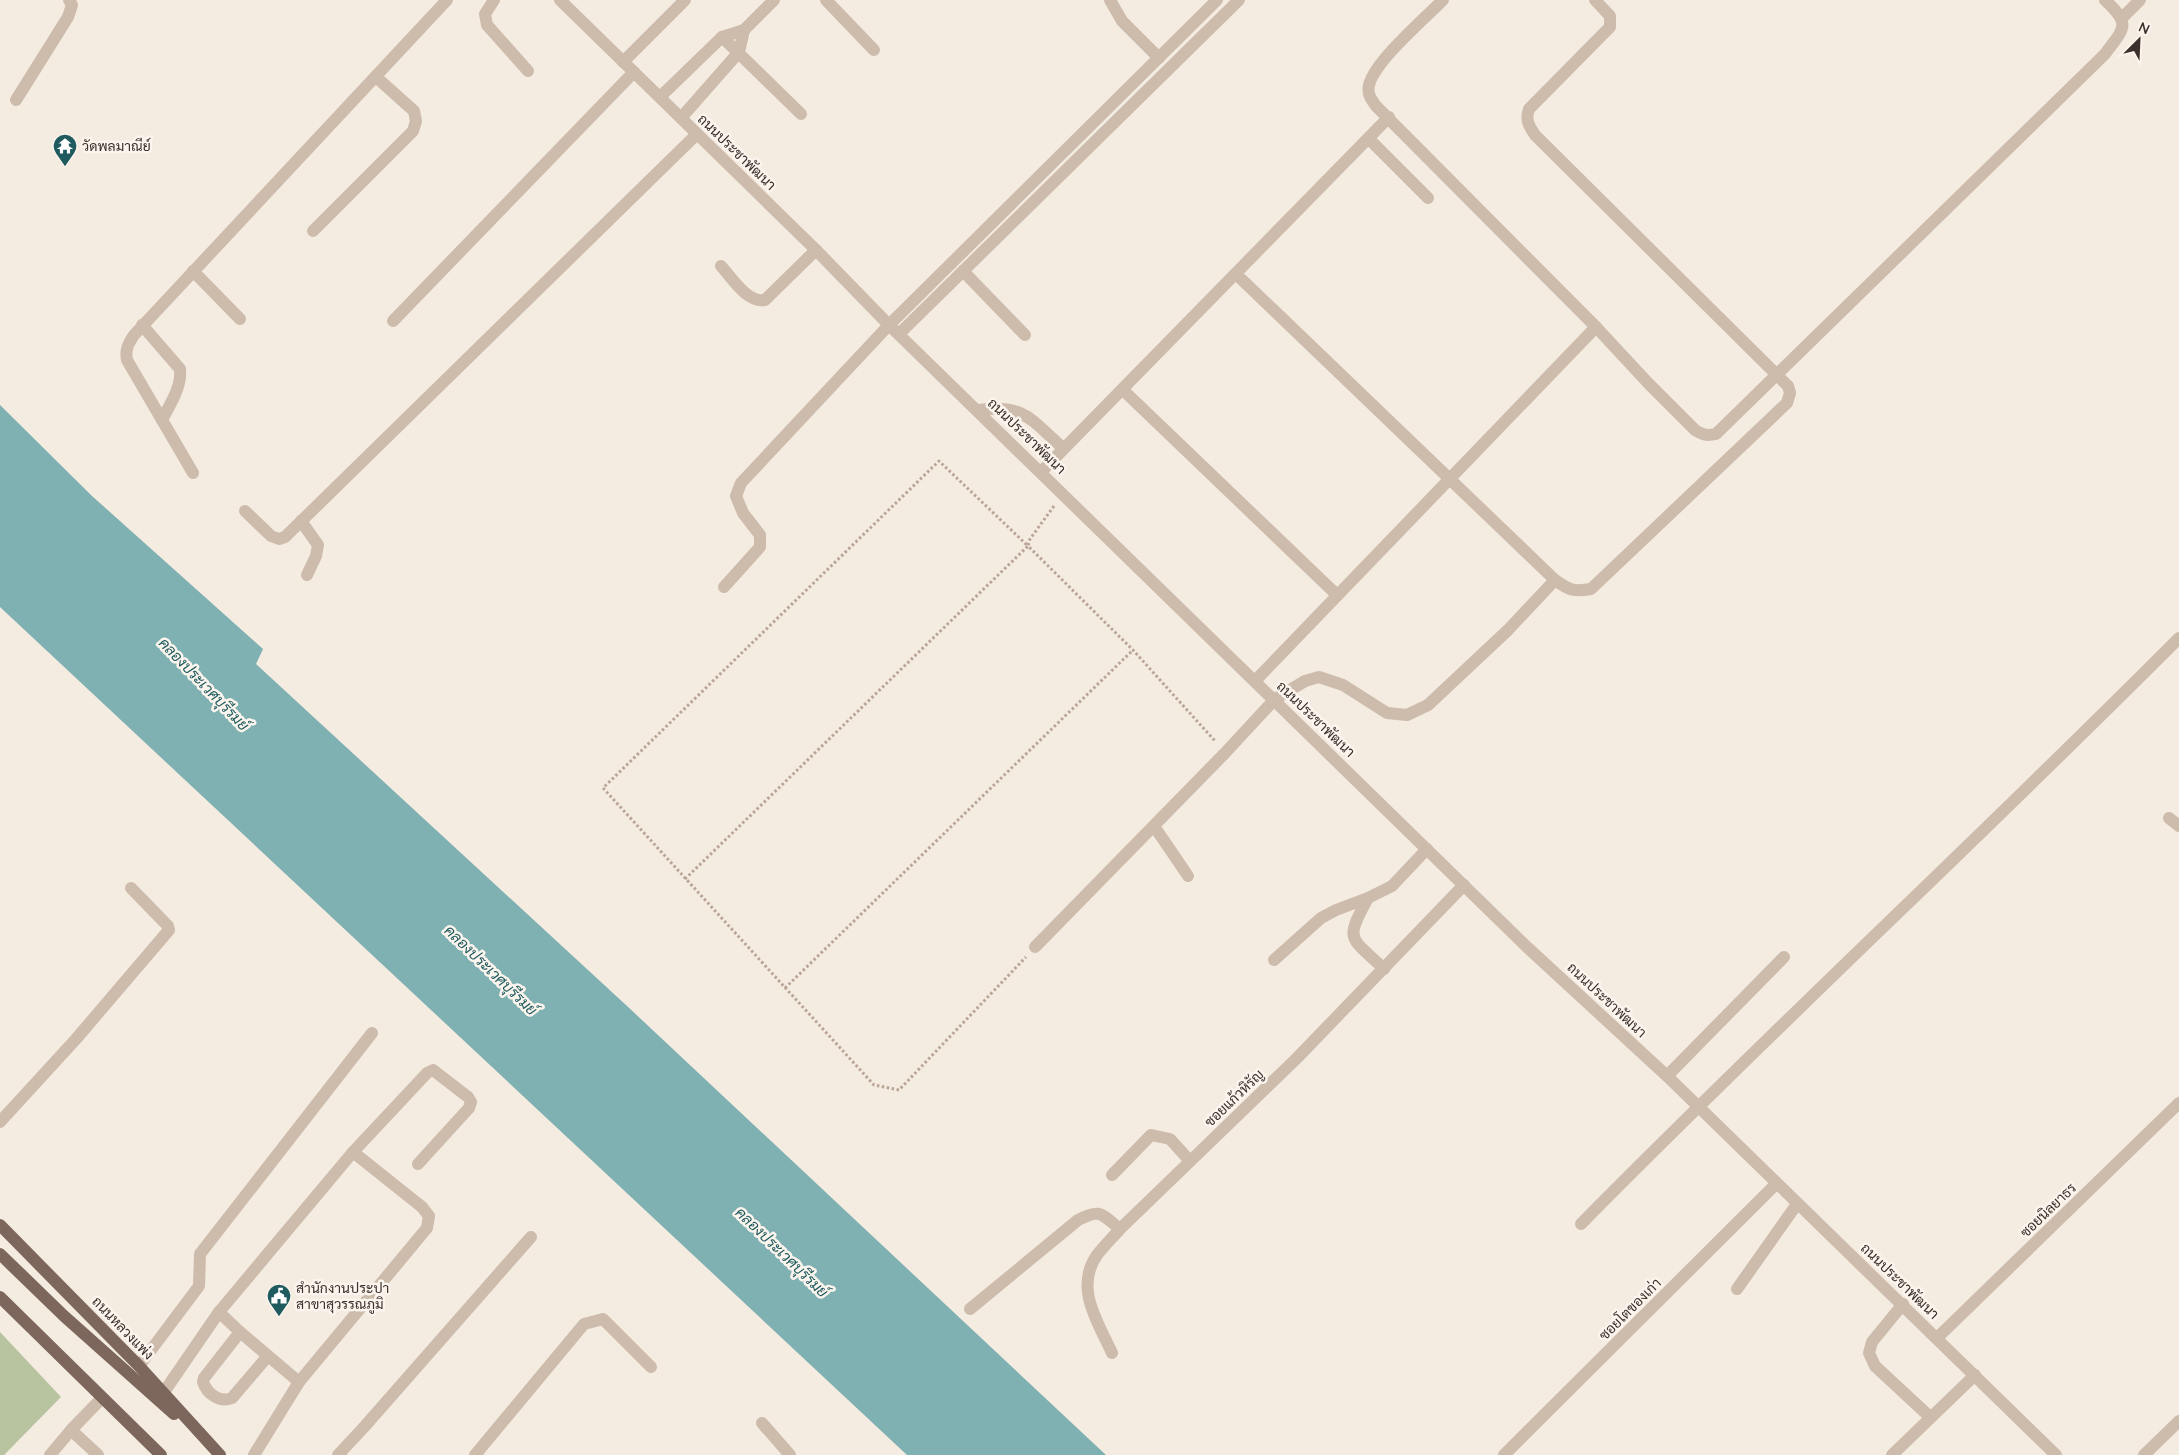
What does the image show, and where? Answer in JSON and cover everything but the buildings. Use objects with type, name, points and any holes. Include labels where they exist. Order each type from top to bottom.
[{"type":"main road","name":"ถนนหลวงแพ่ง","points":[[0,1225],[164,1392],[217,1452]]},
{"type":"main road","points":[[0,1254],[64,1316],[217,1452]]},
{"type":"main road","points":[[0,1297],[161,1455]]},
{"type":"street","points":[[16,100],[68,17],[72,5],[69,0]]},
{"type":"street","points":[[193,473],[127,360],[128,345],[142,325],[447,0]]},
{"type":"street","points":[[494,0],[486,14],[487,24],[528,71]]},
{"type":"street","name":"ถนนประชาพัฒนา","points":[[560,0],[1528,948],[1667,1076],[2056,1455]]},
{"type":"street","points":[[624,62],[685,0]]},
{"type":"street","points":[[660,97],[722,36],[744,30],[774,0]]},
{"type":"street","points":[[826,0],[874,50]]},
{"type":"street","points":[[1110,0],[1122,20],[1159,58]]},
{"type":"street","points":[[724,587],[760,547],[760,535],[743,513],[736,496],[741,484],[1217,0]]},
{"type":"street","points":[[894,329],[964,271],[1239,0]]},
{"type":"street","points":[[1443,0],[1385,60],[1369,85],[1369,96],[1596,327],[1649,384],[1695,430],[1703,435],[1716,434],[2105,54],[2120,34],[2123,26],[2122,18],[2105,0]]},
{"type":"street","points":[[1237,275],[1554,580],[1568,589],[1578,592],[1591,589],[1787,403],[1790,392],[1788,386],[1535,135],[1529,126],[1526,116],[1529,109],[1610,27],[1610,16],[1595,0]]},
{"type":"street","points":[[2122,18],[2140,0]]},
{"type":"street","points":[[681,118],[739,52],[744,30]]},
{"type":"street","points":[[722,36],[801,114]]},
{"type":"street","points":[[393,322],[634,72]]},
{"type":"street","points":[[313,231],[413,131],[416,121],[414,112],[376,77]]},
{"type":"street","points":[[1042,471],[1237,275],[1389,117]]},
{"type":"street","points":[[245,511],[271,536],[279,539],[285,537],[697,134]]},
{"type":"street","points":[[1369,139],[1428,198]]},
{"type":"street","points":[[721,266],[751,298],[757,301],[765,300],[816,250]]},
{"type":"street","points":[[193,271],[240,319]]},
{"type":"street","points":[[964,271],[1025,335]]},
{"type":"street","points":[[142,325],[180,369],[181,378],[178,388],[162,420]]},
{"type":"street","points":[[1255,680],[1596,327]]},
{"type":"street","points":[[1123,390],[1338,595]]},
{"type":"street","points":[[979,410],[1011,409],[1026,415],[1063,448]]},
{"type":"street","points":[[301,521],[318,545],[316,556],[307,575]]},
{"type":"street","points":[[1035,947],[1275,700],[1305,681],[1319,677],[1343,685],[1387,714],[1407,716],[1428,705],[1508,630],[1554,580]]},
{"type":"street","points":[[1581,1224],[1697,1106],[2057,760],[2179,638]]},
{"type":"street","points":[[2169,818],[2179,826]]},
{"type":"street","points":[[1154,826],[1188,876]]},
{"type":"street","points":[[1274,960],[1321,918],[1392,886],[1427,848]]},
{"type":"street","name":"ซอยแก้วหิรัญ","points":[[1112,1353],[1090,1307],[1087,1294],[1087,1277],[1096,1256],[1120,1229],[1297,1058],[1464,885]]},
{"type":"street","points":[[0,1122],[76,1039],[169,930],[131,888]]},
{"type":"street","points":[[1368,898],[1351,932],[1354,940],[1384,969]]},
{"type":"street","points":[[1667,1076],[1784,957]]},
{"type":"street","points":[[139,1366],[199,1286],[200,1254],[372,1033]]},
{"type":"street","points":[[164,1392],[218,1312],[353,1152],[427,1072],[433,1070],[468,1097],[471,1102],[469,1108],[418,1164]]},
{"type":"street","name":"ซอยนิลยาธร","points":[[1937,1338],[2179,1103]]},
{"type":"street","points":[[1112,1175],[1151,1136],[1170,1139],[1190,1161]]},
{"type":"street","points":[[254,1455],[299,1382],[427,1228],[429,1216],[422,1207],[353,1152]]},
{"type":"street","name":"ซอยโตของเก่า","points":[[1504,1455],[1776,1184]]},
{"type":"street","points":[[1737,1289],[1797,1204]]},
{"type":"street","points":[[970,1309],[1078,1220],[1093,1212],[1102,1214],[1120,1229]]},
{"type":"street","points":[[338,1455],[531,1237]]},
{"type":"street","points":[[1903,1304],[1872,1342],[1869,1353],[1875,1366],[1930,1417]]},
{"type":"street","points":[[218,1312],[299,1382]]},
{"type":"street","points":[[475,1455],[584,1324],[603,1319],[650,1368]]},
{"type":"street","points":[[240,1332],[204,1378],[203,1382],[208,1391],[220,1399],[232,1398],[268,1356]]},
{"type":"street","points":[[1892,1455],[1975,1375]]},
{"type":"street","points":[[50,1455],[102,1398]]},
{"type":"street","points":[[2144,1455],[2179,1421]]},
{"type":"street","points":[[762,1423],[790,1455]]},
{"type":"street","points":[[71,1430],[98,1455]]},
{"type":"path","points":[[1035,947],[899,1090],[874,1085],[603,788],[939,461],[1133,650],[1225,753]]},
{"type":"path","points":[[685,878],[1028,546],[1030,539],[1063,492]]},
{"type":"path","points":[[785,988],[1133,650]]},
{"type":"green space","points":[[0,1332],[61,1397],[4,1455],[0,1455]]},
{"type":"water","name":"คลองประเวศบุรีรมย์","points":[[0,405],[92,496],[263,649],[256,664],[627,1006],[1106,1455],[907,1455],[0,607]]},
{"type":"place","name":"วัดพลมาณีย์","points":[[65,167]]},
{"type":"place","name":"สำนักงานประปา สาขาสุวรรณภูมิ","points":[[279,1317]]}]
